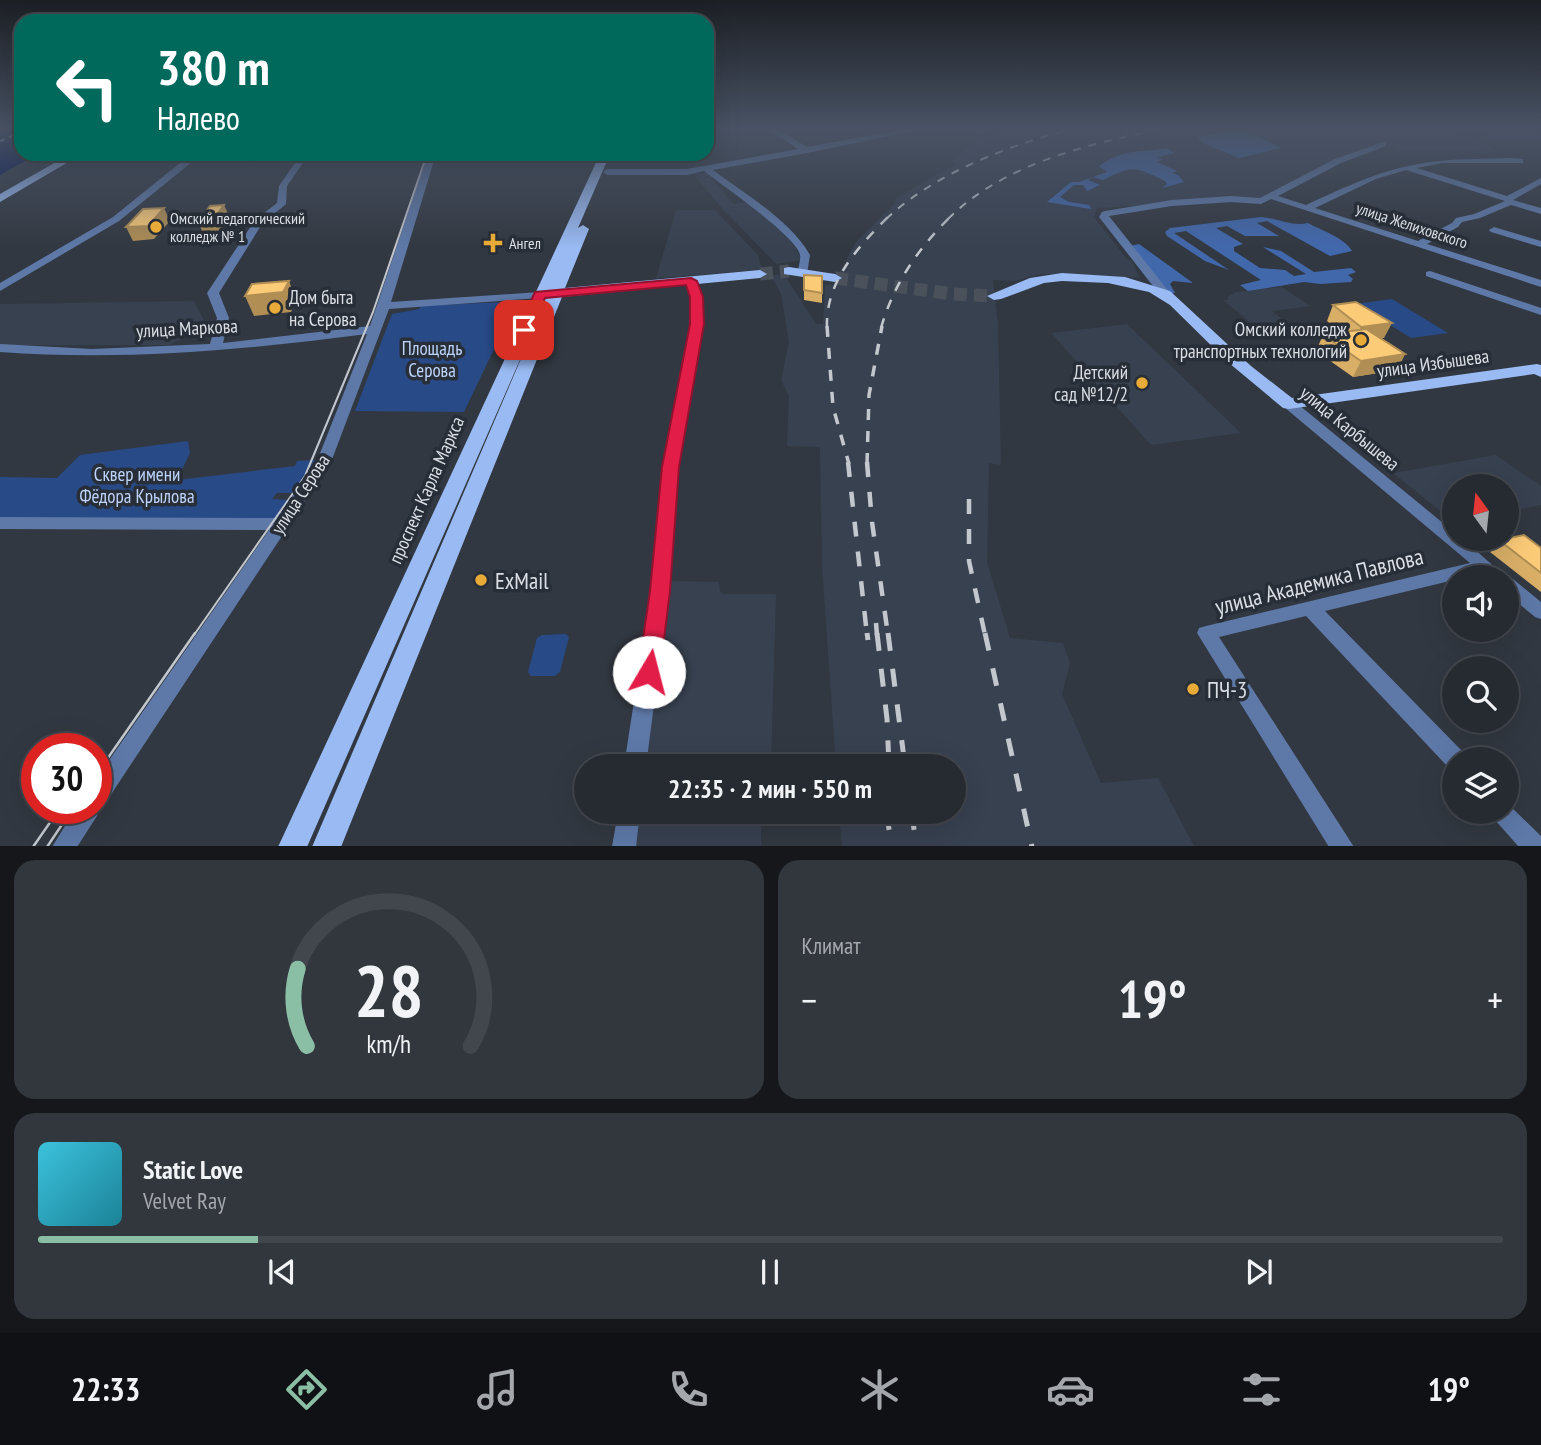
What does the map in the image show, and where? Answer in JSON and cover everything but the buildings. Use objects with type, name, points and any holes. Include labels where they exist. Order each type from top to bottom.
[{"type":"main road","points":[[0,198],[50,169]]},
{"type":"main road","name":"проспект Карла Маркса","points":[[326,846],[472,470],[599,169]]},
{"type":"main road","name":"проспект Карла Маркса","points":[[548,294],[607,172]]},
{"type":"main road","points":[[796,271],[835,278]]},
{"type":"main road","points":[[548,294],[760,274]]},
{"type":"main road","points":[[994,296],[1006,295],[1037,280],[1068,277],[1134,283],[1164,293]]},
{"type":"main road","name":"улица Карбышева","points":[[1164,293],[1239,365],[1289,404]]},
{"type":"main road","name":"улица Избышева","points":[[1289,404],[1540,370]]},
{"type":"main road","name":"проспект Карла Маркса","points":[[292,846],[472,470]]},
{"type":"street","points":[[0,288],[116,219],[177,169]]},
{"type":"street","points":[[216,345],[224,327],[222,309],[213,293],[258,222],[281,204],[283,186],[294,169]]},
{"type":"street","name":"улица Серова","points":[[112,774],[324,462],[384,306],[427,169]]},
{"type":"street","points":[[607,172],[695,169]]},
{"type":"street","points":[[707,169],[790,234],[805,255],[796,271]]},
{"type":"street","points":[[1273,197],[1273,193],[1302,182],[1305,177],[1323,169]]},
{"type":"street","points":[[1307,208],[1373,177],[1397,169]]},
{"type":"street","points":[[1413,169],[1541,211]]},
{"type":"street","points":[[1419,244],[1455,225],[1459,220],[1477,216],[1541,181]]},
{"type":"street","name":"улица Желиховского","points":[[1273,197],[1541,284]]},
{"type":"street","name":"улица Карбышева","points":[[1164,293],[1104,217],[1111,212],[1172,203],[1231,199],[1250,202],[1273,197]]},
{"type":"street","points":[[1494,230],[1541,244]]},
{"type":"street","points":[[1430,274],[1541,312]]},
{"type":"street","points":[[637,754],[660,591],[670,467],[697,324],[696,297],[691,281]]},
{"type":"street","points":[[384,306],[548,294]]},
{"type":"street","name":"улица Маркова","points":[[0,348],[137,351],[375,329]]},
{"type":"street","name":"улица Карбышева","points":[[1289,404],[1484,565]]},
{"type":"street","points":[[0,523],[281,524]]},
{"type":"street","name":"улица Академика Павлова","points":[[1343,846],[1206,633],[1310,608],[1442,582]]},
{"type":"street","points":[[1519,594],[1541,612]]},
{"type":"street","points":[[1310,608],[1444,747]]},
{"type":"street","points":[[63,846],[78,824]]},
{"type":"street","points":[[624,846],[627,824]]},
{"type":"street","points":[[1514,824],[1535,846]]},
{"type":"shaded area","points":[[946,169],[1322,169],[1258,199],[1097,208],[1094,217],[1126,258],[1132,261],[1140,278],[1040,274],[1015,281],[993,280],[998,325],[1001,465],[989,463],[987,562],[1010,638],[1063,643],[1070,663],[1062,694],[1101,783],[1158,778],[1194,846],[842,846],[840,824],[966,824],[966,754],[835,754],[822,566],[820,447],[787,446],[789,396],[781,380],[789,342],[781,294],[771,276],[784,274],[816,324],[823,324],[825,285],[833,285],[856,242],[896,202],[895,199]]},
{"type":"shaded area","points":[[1104,169],[1130,169],[1120,172],[1103,180],[1093,177],[1107,172]]},
{"type":"shaded area","points":[[1136,169],[1174,169],[1177,171],[1172,173],[1184,182],[1162,188],[1167,184],[1165,181]]},
{"type":"shaded area","points":[[706,172],[734,204],[746,202],[790,238],[802,260],[776,264],[693,174]]},
{"type":"shaded area","points":[[1093,177],[1088,180],[1100,185],[1087,191],[1083,185],[1074,185],[1060,197],[1069,202],[1089,205],[1091,209],[1047,202],[1071,182]]},
{"type":"shaded area","points":[[676,210],[715,210],[758,255],[762,270],[656,278]]},
{"type":"shaded area","points":[[1261,217],[1297,224],[1308,223],[1338,238],[1352,251],[1330,256],[1267,221],[1257,223],[1279,236],[1245,236],[1227,226],[1216,228],[1243,244],[1234,247],[1234,251],[1260,268],[1285,270],[1294,276],[1306,274],[1263,247],[1281,251],[1314,272],[1351,268],[1356,272],[1348,275],[1353,279],[1351,282],[1304,282],[1248,291],[1240,285],[1261,280],[1186,231],[1174,233],[1229,270],[1205,261],[1165,232],[1170,228]]},
{"type":"shaded area","points":[[1139,244],[1193,283],[1173,281],[1170,284],[1175,293],[1168,294],[1130,246]]},
{"type":"shaded area","points":[[1282,287],[1310,306],[1272,311],[1297,331],[1264,334],[1223,300],[1228,300],[1227,297],[1236,292]]},
{"type":"shaded area","points":[[194,301],[208,328],[168,345],[0,345],[0,304]]},
{"type":"shaded area","name":"Детский сад №12/2","points":[[1127,324],[1241,433],[1151,445],[1051,333]]},
{"type":"shaded area","points":[[1496,455],[1541,486],[1541,505],[1519,510],[1519,474],[1442,474],[1442,512],[1393,473]]},
{"type":"shaded area","points":[[668,581],[719,582],[720,591],[725,594],[776,594],[771,754],[644,754]]},
{"type":"shaded area","points":[[634,824],[761,824],[761,846],[631,846]]},
{"type":"green space","points":[[1392,299],[1448,333],[1411,338],[1356,304]]},
{"type":"green space","name":"Площадь Серова","points":[[503,302],[514,307],[464,412],[355,411],[392,314],[419,309],[421,306]]},
{"type":"green space","name":"Сквер имени Фёдора Крылова","points":[[188,441],[190,453],[177,480],[295,466],[297,461],[315,460],[294,493],[277,493],[272,499],[289,500],[278,517],[268,520],[0,521],[0,477],[57,478],[80,455]]},
{"type":"green space","points":[[566,634],[569,637],[560,672],[555,676],[531,676],[528,672],[537,638],[542,635]]},
{"type":"tunnel","points":[[760,274],[789,271]]},
{"type":"tunnel","points":[[835,278],[952,294],[994,296]]},
{"type":"tram line","points":[[194,635],[305,476],[373,312],[422,169]]},
{"type":"tram line","points":[[112,752],[195,633]]},
{"type":"tram line","points":[[34,846],[49,824]]},
{"type":"tram line","points":[[48,846],[62,824]]},
{"type":"railway","points":[[887,218],[926,188],[960,169]]},
{"type":"railway","points":[[949,218],[993,184],[1023,169]]},
{"type":"railway","points":[[827,327],[831,295],[846,266],[887,218]]},
{"type":"railway","points":[[881,328],[893,296],[908,268],[949,218]]},
{"type":"railway","points":[[867,463],[869,395],[882,326]]},
{"type":"railway","points":[[827,327],[833,407],[849,464]]},
{"type":"railway","points":[[848,462],[867,635]]},
{"type":"railway","points":[[867,463],[872,522],[888,635]]},
{"type":"railway","points":[[969,499],[969,561],[985,635]]},
{"type":"railway","points":[[876,623],[877,635]]},
{"type":"railway","points":[[867,633],[868,640]]},
{"type":"railway","points":[[877,633],[888,754]]},
{"type":"railway","points":[[888,633],[903,754]]},
{"type":"railway","points":[[985,633],[1032,846]]},
{"type":"railway","points":[[888,824],[891,846]]},
{"type":"railway","points":[[913,824],[916,846]]},
{"type":"place","name":"Омский педагогический колледж № 1","points":[[156,227]]},
{"type":"place","name":"Ангел","points":[[493,243]]},
{"type":"place","name":"Дом быта на Серова","points":[[275,308]]},
{"type":"place","name":"Омский колледж транспортных технологий","points":[[1361,340]]},
{"type":"place","name":"Детский сад №12/2","points":[[1142,383]]},
{"type":"place","name":"ExMail","points":[[481,580]]},
{"type":"place","name":"ПЧ-3","points":[[1193,689]]},
{"type":"route","points":[[524,330],[540,295],[691,281],[696,297],[697,324],[670,467],[660,591],[649,672]]}]
